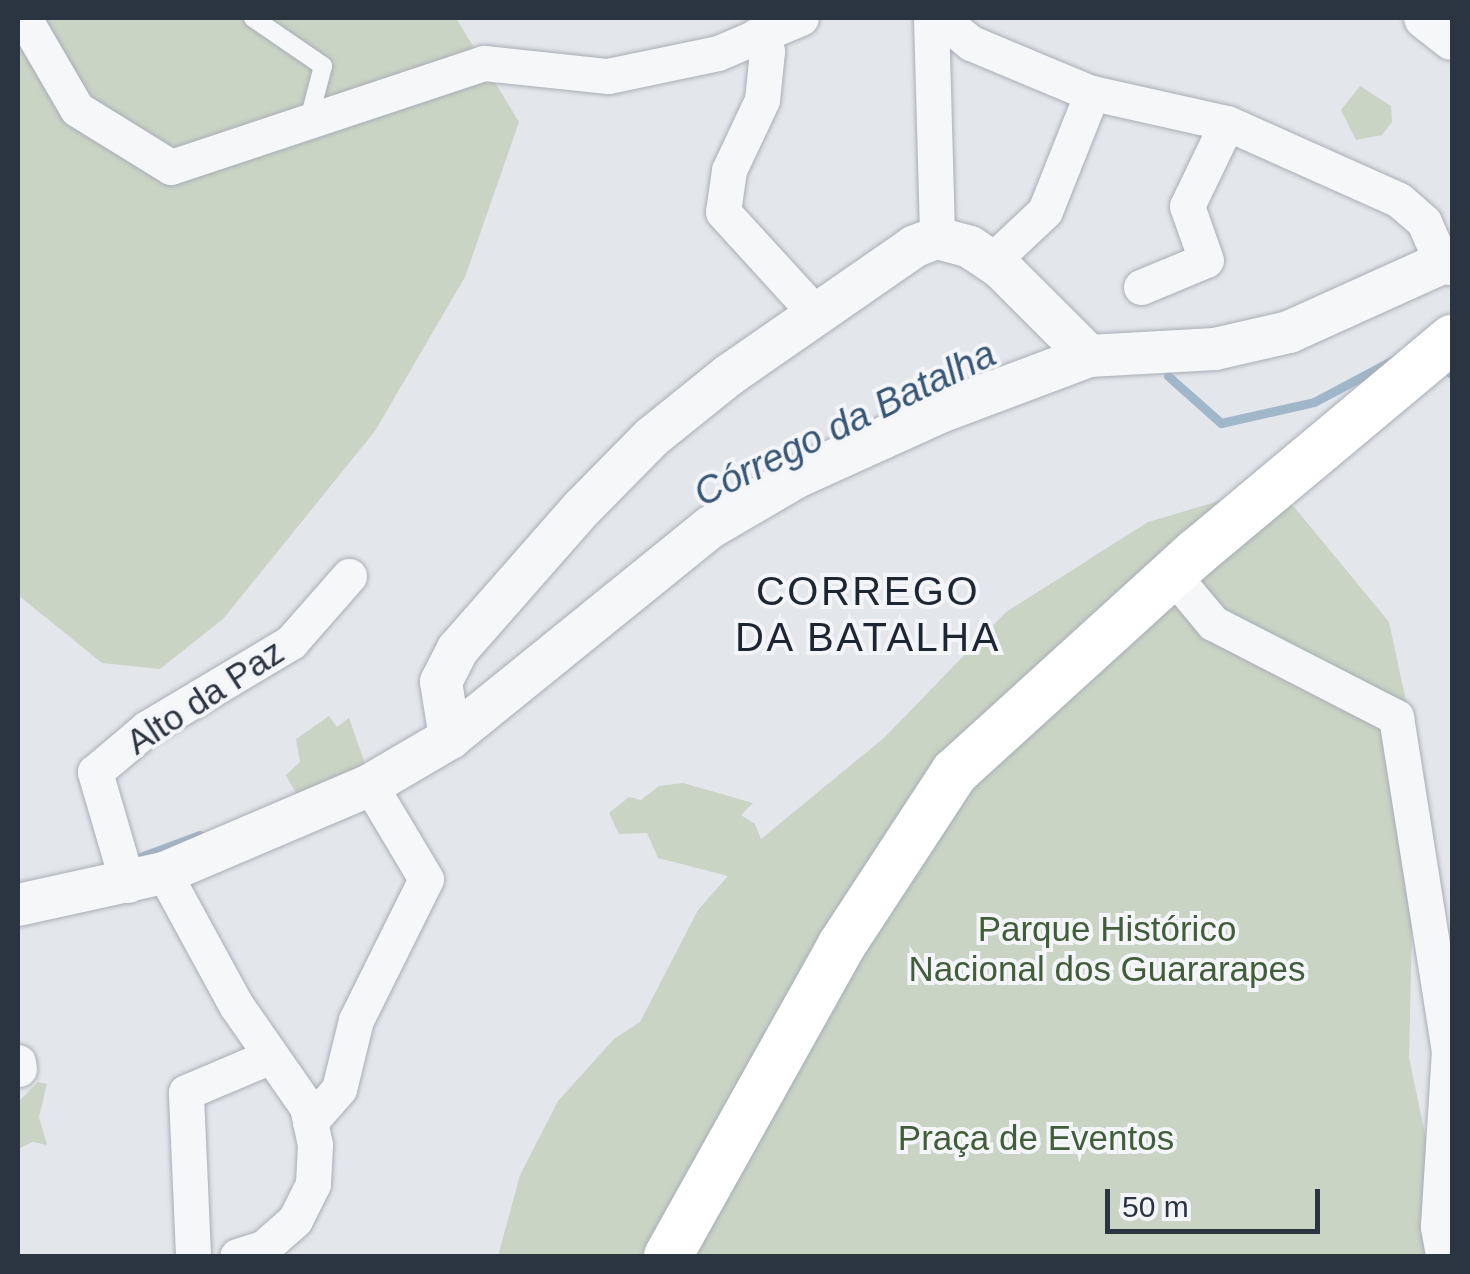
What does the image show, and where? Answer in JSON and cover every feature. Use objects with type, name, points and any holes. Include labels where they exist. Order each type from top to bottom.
[{"type":"main road","points":[[668,1256],[911,831],[976,748],[1172,574],[1452,339]]},
{"type":"street","points":[[24,18],[78,110],[171,167],[484,63],[608,76],[718,53],[801,18]]},
{"type":"street","points":[[930,18],[937,238]]},
{"type":"street","points":[[18,905],[146,879],[370,786],[450,738],[712,526],[833,461],[1089,356],[1215,348],[1275,335],[1447,264],[1414,210],[1226,122],[1092,93],[971,43],[940,18]]},
{"type":"street","points":[[1426,18],[1452,39]]},
{"type":"street","points":[[756,36],[766,51],[762,100],[729,170],[723,212],[805,323]]},
{"type":"street","points":[[992,261],[1045,210],[1092,93]]},
{"type":"street","points":[[1142,288],[1206,260],[1187,206],[1226,122]]},
{"type":"street","points":[[450,738],[442,715],[441,682],[458,648],[582,508],[652,438],[805,323],[916,246],[937,238],[992,261],[1089,356]]},
{"type":"street","points":[[1172,574],[1213,623],[1396,716],[1449,1050],[1438,1227],[1443,1256]]},
{"type":"street","name":"Alto da Paz","points":[[146,879],[95,772],[147,728],[291,642],[349,576]]},
{"type":"street","points":[[310,1122],[339,1089],[356,1020],[426,878],[370,786]]},
{"type":"street","points":[[146,879],[271,1056],[310,1122],[313,1184],[295,1220],[263,1248],[238,1256]]},
{"type":"street","points":[[188,1252],[186,1092],[271,1056]]},
{"type":"lane","points":[[253,18],[323,66],[308,124]]},
{"type":"green space","points":[[18,18],[456,18],[519,122],[465,277],[375,431],[223,619],[160,669],[102,663],[18,595]]},
{"type":"green space","points":[[1360,86],[1391,106],[1392,122],[1382,135],[1356,140],[1341,110]]},
{"type":"green space","name":"Parque Histórico Nacional dos Guararapes","points":[[1263,488],[1295,508],[1389,622],[1416,747],[1409,1058],[1451,1256],[498,1256],[520,1175],[558,1101],[614,1039],[640,1022],[698,910],[728,876],[658,858],[647,833],[619,834],[609,813],[629,797],[641,800],[659,786],[683,783],[753,803],[741,815],[755,824],[761,839],[885,737],[1006,612],[1148,522]]},
{"type":"green space","points":[[329,716],[337,727],[349,718],[369,775],[301,803],[286,775],[300,762],[296,739]]},
{"type":"green space","points":[[38,1082],[47,1084],[39,1117],[47,1145],[33,1142],[18,1149],[18,1102]]},
{"type":"waterway","name":"Córrego da Batalha","points":[[1168,376],[1221,423],[1314,402],[1399,357]]},
{"type":"waterway","name":"Córrego da Batalha","points":[[135,859],[200,835]]},
{"type":"district","name":"CORREGO DA BATALHA","points":[[868,614]]},
{"type":"park label","name":"Praça de Eventos","points":[[1036,1138]]}]
